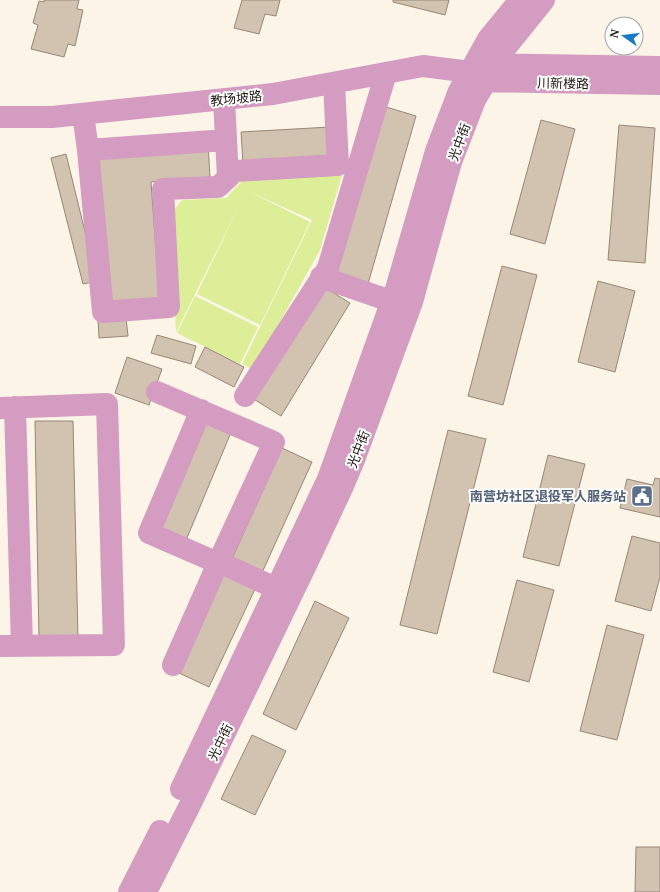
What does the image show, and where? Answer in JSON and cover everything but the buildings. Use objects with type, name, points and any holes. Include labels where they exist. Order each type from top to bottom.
[{"type":"street","name":"光中街","points":[[478,72],[488,39],[520,0]]},
{"type":"street","name":"光中街","points":[[146,892],[194,796],[284,592],[328,479],[401,304],[436,151],[459,91],[507,46],[544,0]]},
{"type":"street","name":"教场坡路","points":[[0,117],[52,117],[273,94],[423,66],[478,72]]},
{"type":"street","name":"川新楼路","points":[[478,72],[660,67]]},
{"type":"street","name":"川新楼路","points":[[478,72],[660,84]]},
{"type":"street","points":[[245,396],[328,268],[386,73]]},
{"type":"street","points":[[83,114],[88,150],[102,312],[169,307],[162,189],[218,187],[235,171],[338,165],[334,83]]},
{"type":"street","points":[[224,99],[228,178]]},
{"type":"street","points":[[88,150],[226,140]]},
{"type":"street","points":[[321,277],[401,304]]},
{"type":"street","points":[[157,392],[274,442],[218,562],[173,665]]},
{"type":"street","points":[[0,646],[22,646],[114,645],[108,404],[8,408],[22,646]]},
{"type":"street","points":[[200,410],[148,532],[284,592]]},
{"type":"street","name":"光中街","points":[[129,892],[284,592]]},
{"type":"green space","points":[[342,175],[320,250],[253,370],[242,364],[312,220],[248,191],[310,222],[260,325],[197,294],[238,208],[176,332],[170,215],[182,200],[226,198],[242,181]]},
{"type":"green space","points":[[195,296],[258,327],[240,364],[177,333]]},
{"type":"place","name":"南营坊社区退役军人服务站","points":[[642,496]]}]
